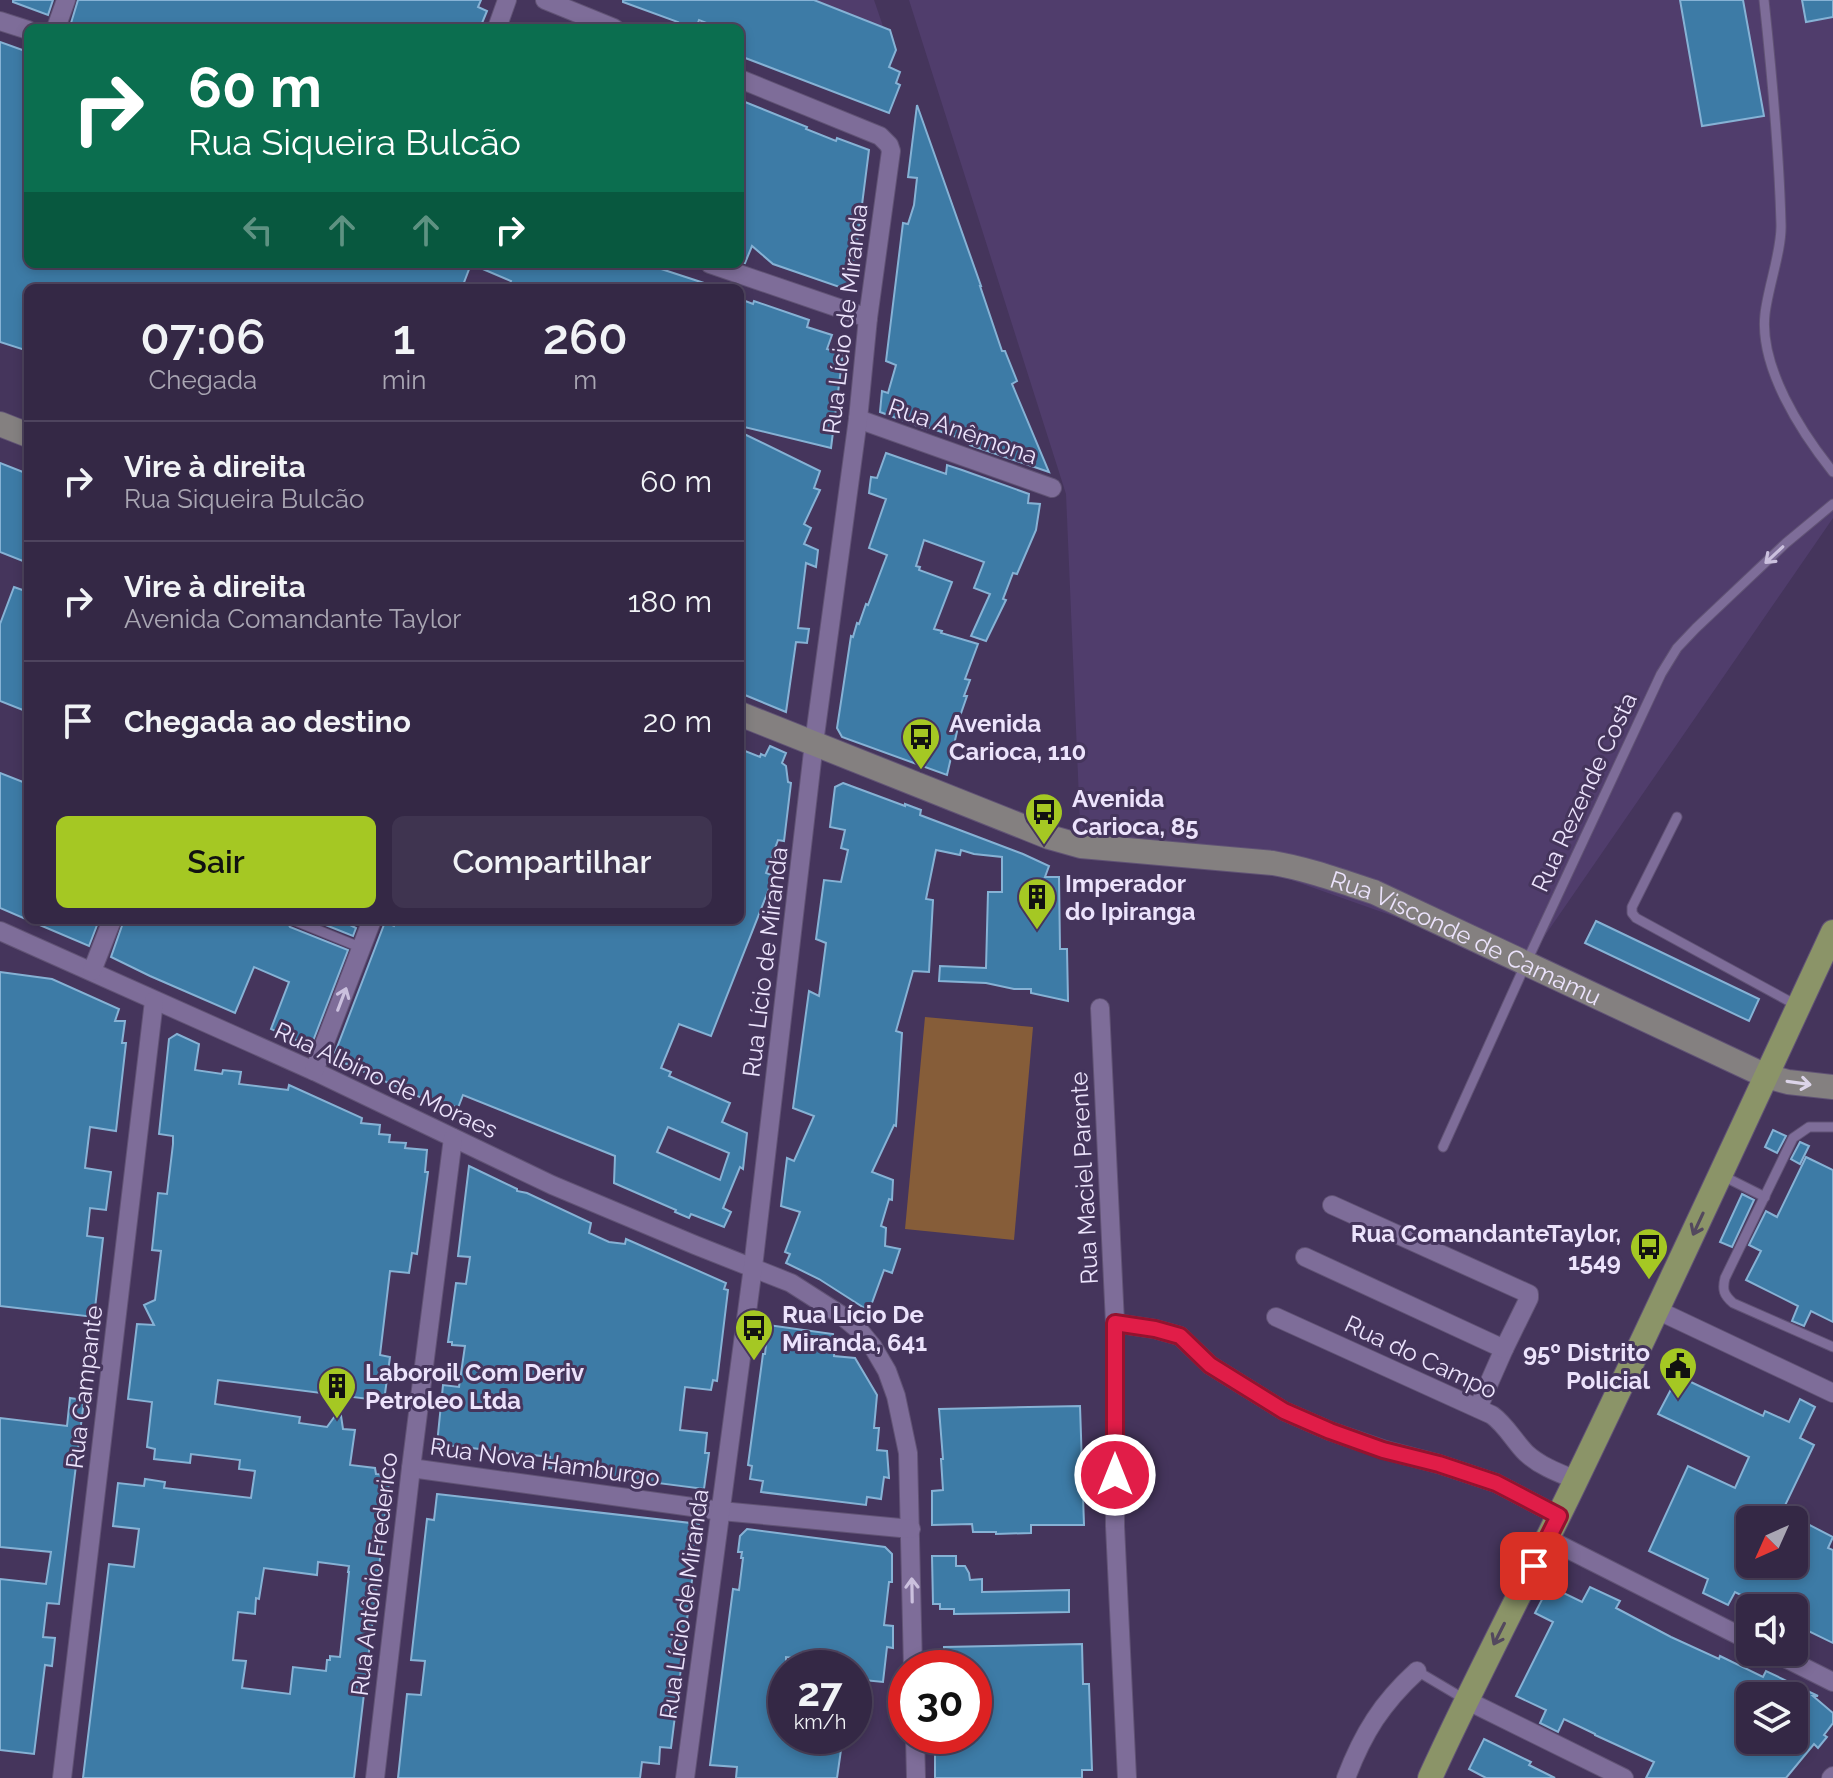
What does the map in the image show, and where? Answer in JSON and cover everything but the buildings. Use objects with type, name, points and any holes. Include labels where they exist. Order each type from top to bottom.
[{"type":"main road","points":[[1430,1778],[1559,1516],[1833,932]]},
{"type":"street","points":[[57,24],[66,0]]},
{"type":"street","points":[[498,24],[507,0]]},
{"type":"street","points":[[552,1],[605,24]]},
{"type":"street","points":[[0,21],[24,29]]},
{"type":"street","name":"Rua Lício de Miranda","points":[[685,1778],[753,1267],[814,743],[891,151],[880,136],[744,81]]},
{"type":"street","points":[[722,268],[868,318]]},
{"type":"street","name":"Rua Anêmona","points":[[858,419],[1052,488]]},
{"type":"street","points":[[0,424],[24,433]]},
{"type":"street","name":"Rua Visconde de Camamu","points":[[744,716],[1041,835],[1081,846],[1273,863],[1374,892],[1766,1076],[1833,1087]]},
{"type":"street","points":[[92,971],[110,924]]},
{"type":"street","points":[[314,1071],[371,924]]},
{"type":"street","name":"Rua Albino de Moraes","points":[[0,931],[314,1071],[552,1185],[791,1283],[818,1298],[859,1330],[887,1371],[896,1396],[908,1453],[913,1650]]},
{"type":"street","name":"Rua Campante","points":[[62,1778],[154,1001]]},
{"type":"street","name":"Rua Maciel Parente","points":[[1100,1008],[1115,1323],[1115,1526],[1127,1778]]},
{"type":"street","name":"Rua Antônio Frederico","points":[[375,1778],[453,1138]]},
{"type":"street","points":[[1332,1205],[1529,1296],[1478,1408]]},
{"type":"street","points":[[1305,1257],[1504,1349]]},
{"type":"street","points":[[1657,1310],[1833,1393]]},
{"type":"street","name":"Rua do Campo","points":[[1276,1317],[1478,1408],[1499,1421],[1533,1459],[1576,1480]]},
{"type":"street","points":[[1115,1323],[1180,1336],[1210,1365],[1284,1411],[1383,1450],[1496,1483],[1559,1516]]},
{"type":"street","name":"Rua Nova Hamburgo","points":[[411,1468],[721,1511],[911,1529]]},
{"type":"street","points":[[1548,1539],[1736,1634]]},
{"type":"street","points":[[1801,1666],[1833,1682]]},
{"type":"street","points":[[1346,1778],[1372,1721],[1417,1671]]},
{"type":"street","points":[[1466,1700],[1624,1778]]},
{"type":"street","points":[[915,1754],[916,1778]]},
{"type":"lane","points":[[1764,0],[1775,106],[1781,228],[1765,316],[1766,343],[1775,375],[1795,417],[1811,446],[1833,472]]},
{"type":"lane","name":"Rua Rezende Costa","points":[[1443,1147],[1661,674],[1677,648],[1696,628],[1786,543],[1833,504]]},
{"type":"lane","points":[[1677,817],[1632,907],[1632,913],[1798,1007]]},
{"type":"lane","points":[[303,924],[362,948]]},
{"type":"lane","points":[[1833,1127],[1809,1127],[1793,1138],[1723,1287],[1733,1303],[1833,1347]]},
{"type":"lane","points":[[1721,1175],[1765,1197]]},
{"type":"lane","points":[[1417,1671],[1466,1700]]},
{"type":"shaded area","points":[[811,0],[874,0],[884,29]]},
{"type":"shaded area","points":[[909,0],[1833,0],[1833,518],[1526,963],[1235,860],[1081,846],[1066,494]]},
{"type":"shaded area","points":[[925,1017],[1033,1027],[1014,1240],[905,1229]]},
{"type":"place","name":"Avenida Carioca, 110","points":[[921,771]]},
{"type":"place","name":"Avenida Carioca, 85","points":[[1044,846]]},
{"type":"place","name":"Imperador do Ipiranga","points":[[1037,931]]},
{"type":"place","name":"Rua ComandanteTaylor, 1549","points":[[1649,1281]]},
{"type":"place","name":"Rua Lício De Miranda, 641","points":[[754,1362]]},
{"type":"place","name":"95º Distrito Policial","points":[[1678,1400]]},
{"type":"place","name":"Laboroil Com Deriv Petroleo Ltda","points":[[337,1420]]},
{"type":"route","points":[[1115,1475],[1115,1323],[1180,1336],[1210,1365],[1284,1411],[1383,1450],[1496,1483],[1559,1516],[1534,1566]]}]
